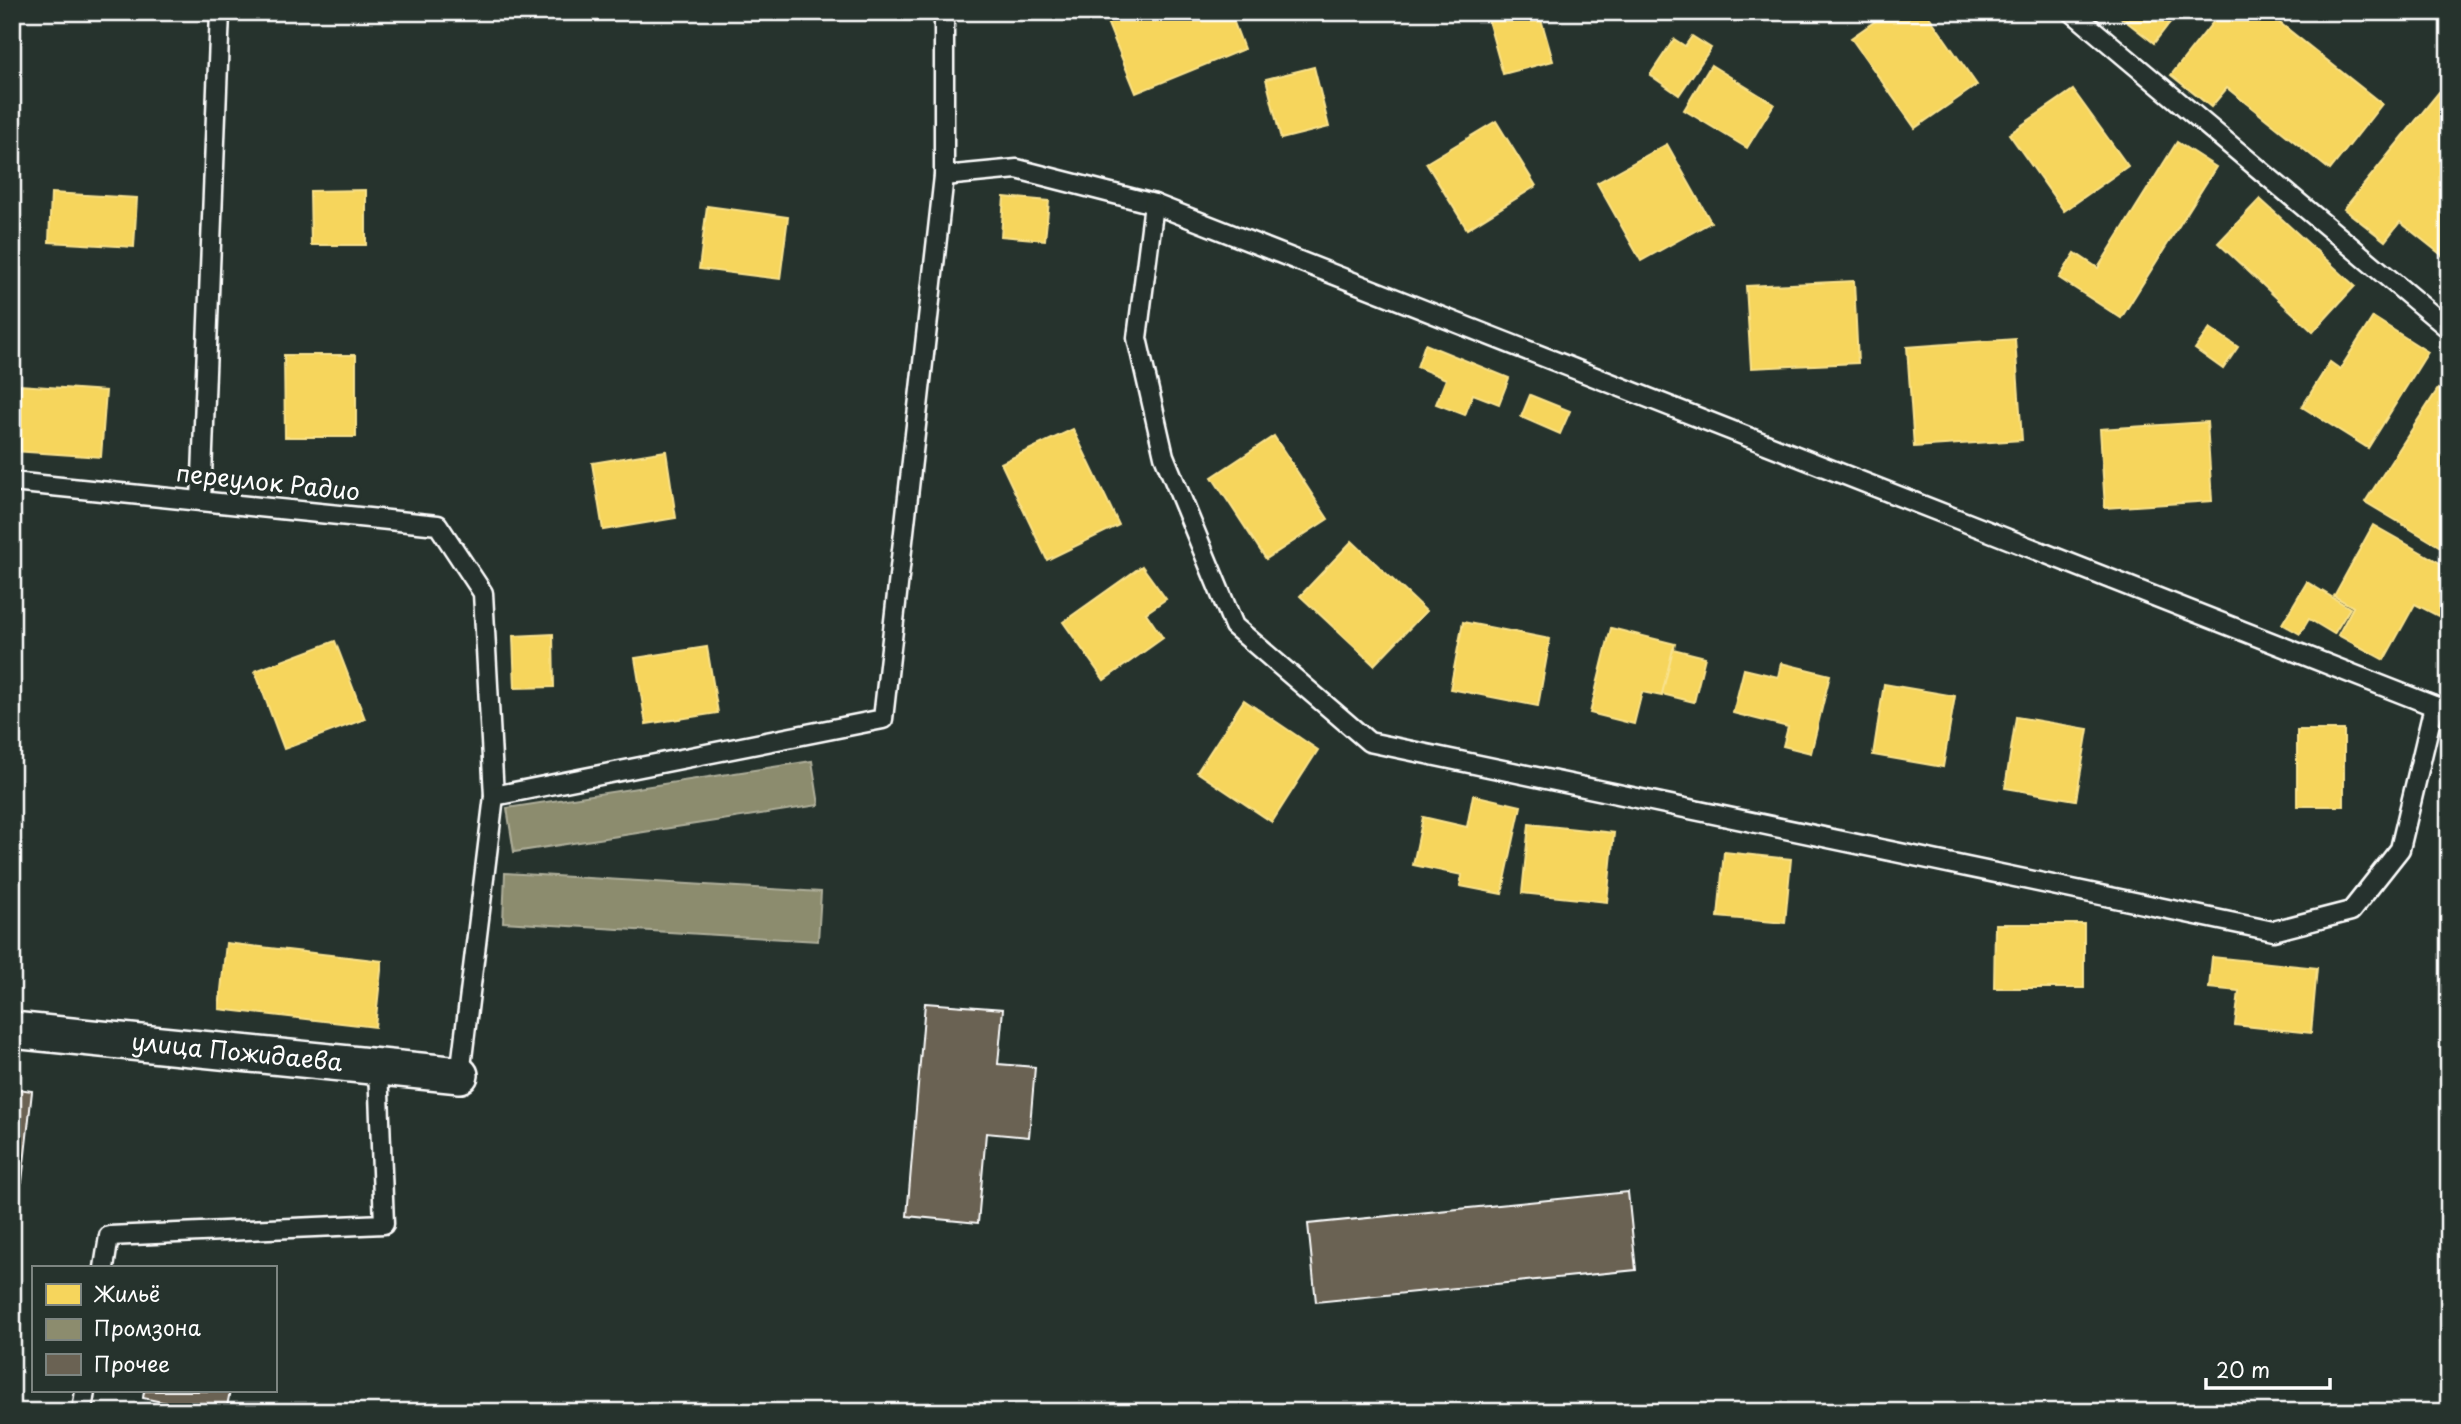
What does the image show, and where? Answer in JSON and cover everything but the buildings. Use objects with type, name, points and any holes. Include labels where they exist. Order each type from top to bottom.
[{"type":"street","name":"улица Пожидаева","points":[[12,1030],[460,1075]]},
{"type":"lane","points":[[201,501],[220,12]]},
{"type":"lane","points":[[460,1075],[494,796],[883,719],[944,176],[944,12]]},
{"type":"lane","points":[[2072,12],[2449,329]]},
{"type":"lane","points":[[944,176],[1017,169],[1154,204],[2442,707],[2400,849],[2351,911],[2273,931],[1369,742],[1234,626],[1164,456],[1137,338],[1154,204]]},
{"type":"lane","name":"переулок Радио","points":[[12,482],[438,525],[483,593],[494,796]]},
{"type":"lane","points":[[104,1266],[109,1236],[384,1224],[379,1067]]},
{"type":"lane","points":[[82,1412],[85,1392]]}]
